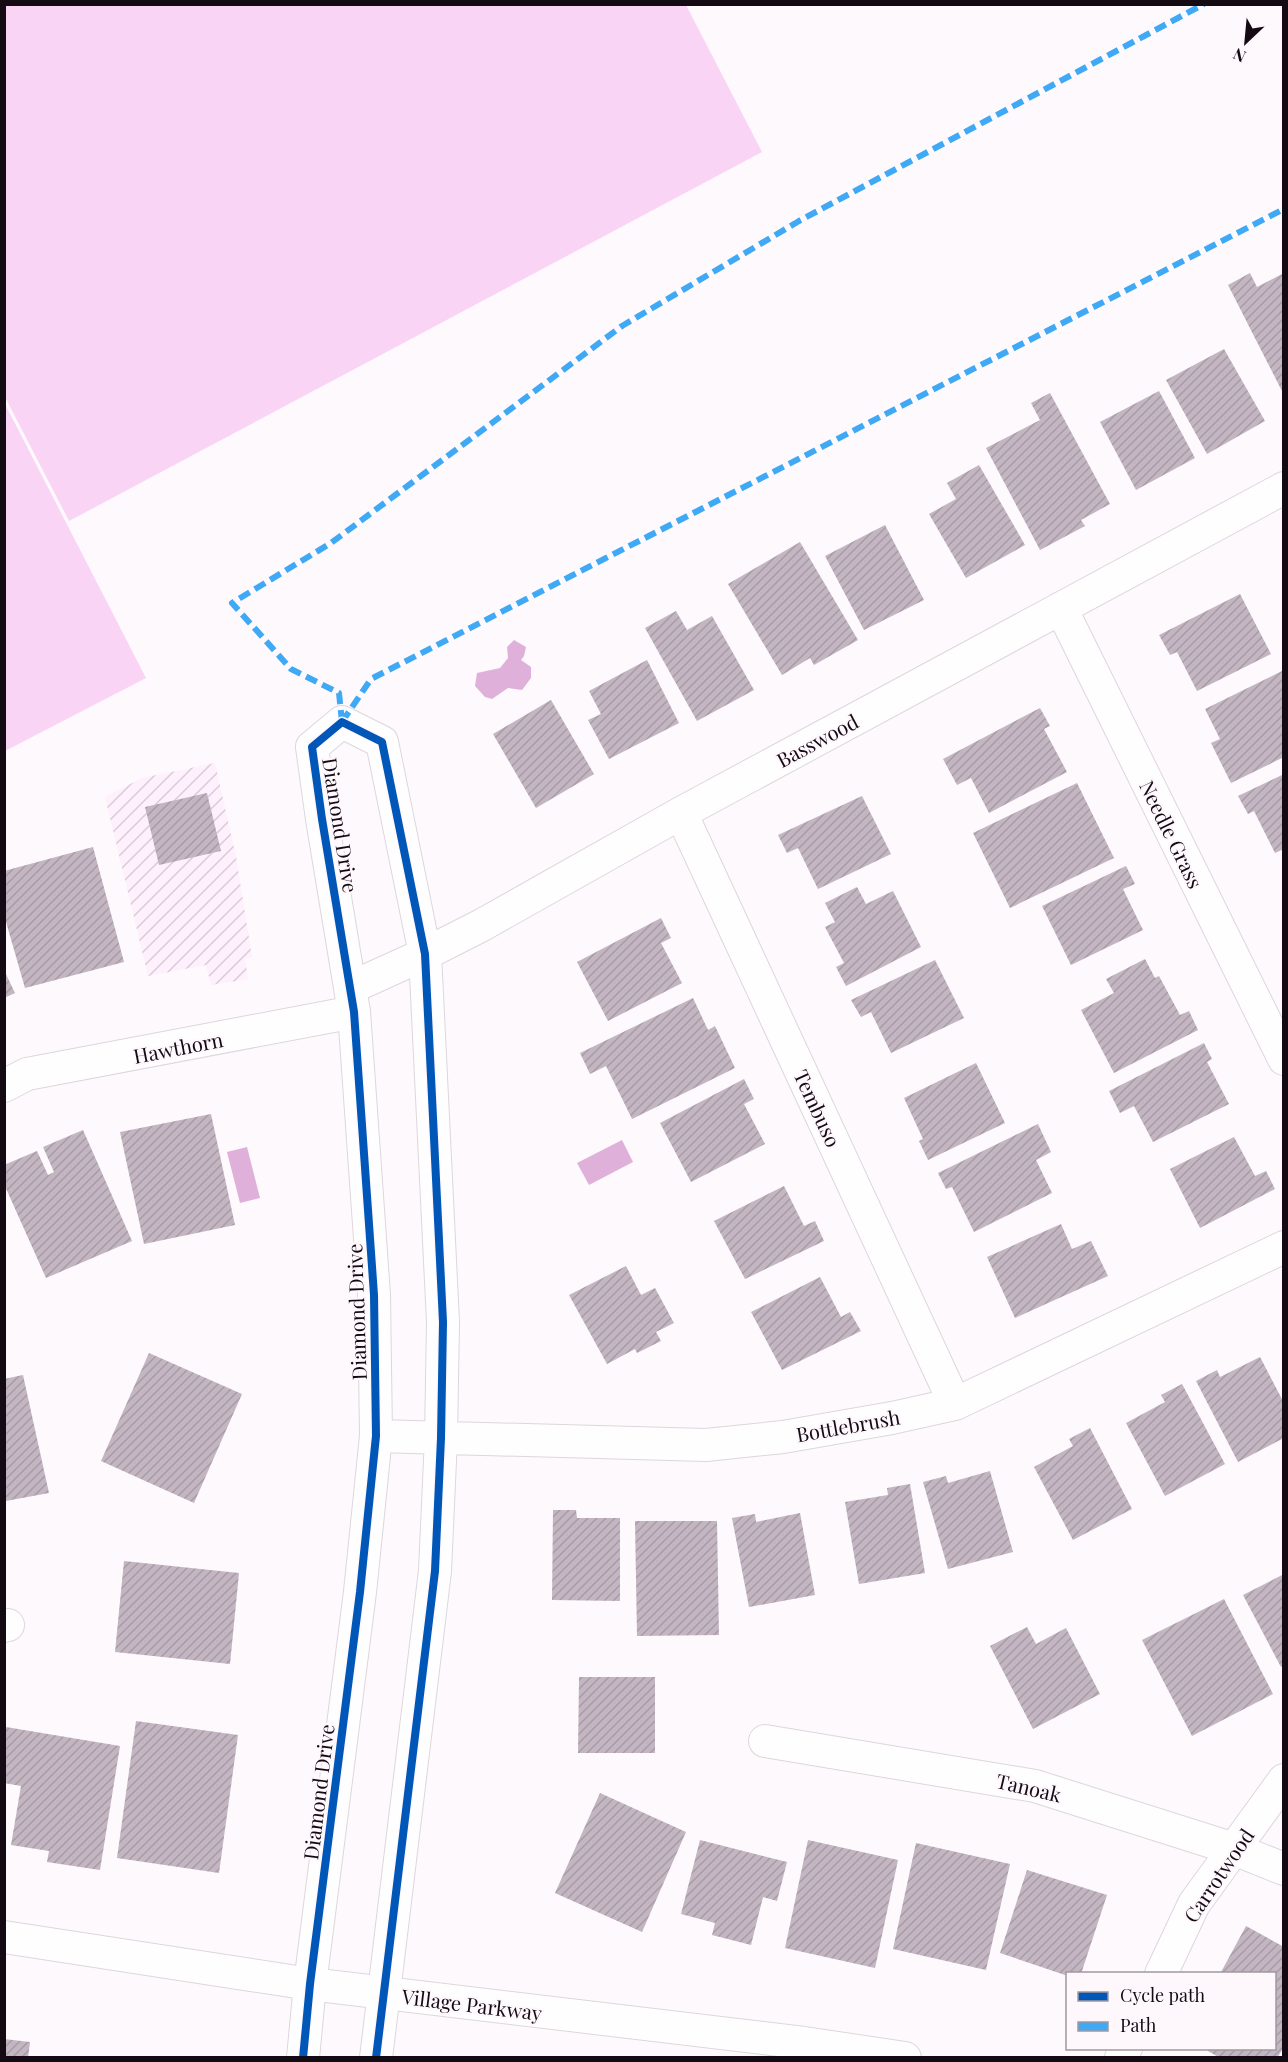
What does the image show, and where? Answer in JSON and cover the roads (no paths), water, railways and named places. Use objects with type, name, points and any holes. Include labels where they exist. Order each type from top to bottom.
[{"type":"street","name":"Basswood","points":[[352,1000],[425,954],[482,926],[681,813],[1284,489]]},
{"type":"street","name":"Needle Grass","points":[[1061,608],[1284,1059]]},
{"type":"street","name":"Diamond Drive","points":[[303,2058],[310,1984],[360,1592],[376,1436],[374,1295],[352,1000],[312,747],[342,722],[382,742],[425,954],[443,1322],[435,1570],[376,2058]]},
{"type":"street","name":"Tembuso","points":[[681,813],[955,1404]]},
{"type":"street","name":"Hawthorn","points":[[4,1086],[27,1074],[352,1000]]},
{"type":"street","name":"Bottlebrush","points":[[376,1436],[706,1445],[783,1437],[892,1418],[955,1404],[1284,1247]]},
{"type":"street","name":"Tanoak","points":[[765,1741],[1035,1786],[1234,1849],[1284,1869]]},
{"type":"street","name":"Carrotwood","points":[[1162,1972],[1194,1904],[1284,1780]]},
{"type":"street","name":"Village Parkway","points":[[4,1937],[310,1984],[905,2058]]}]
